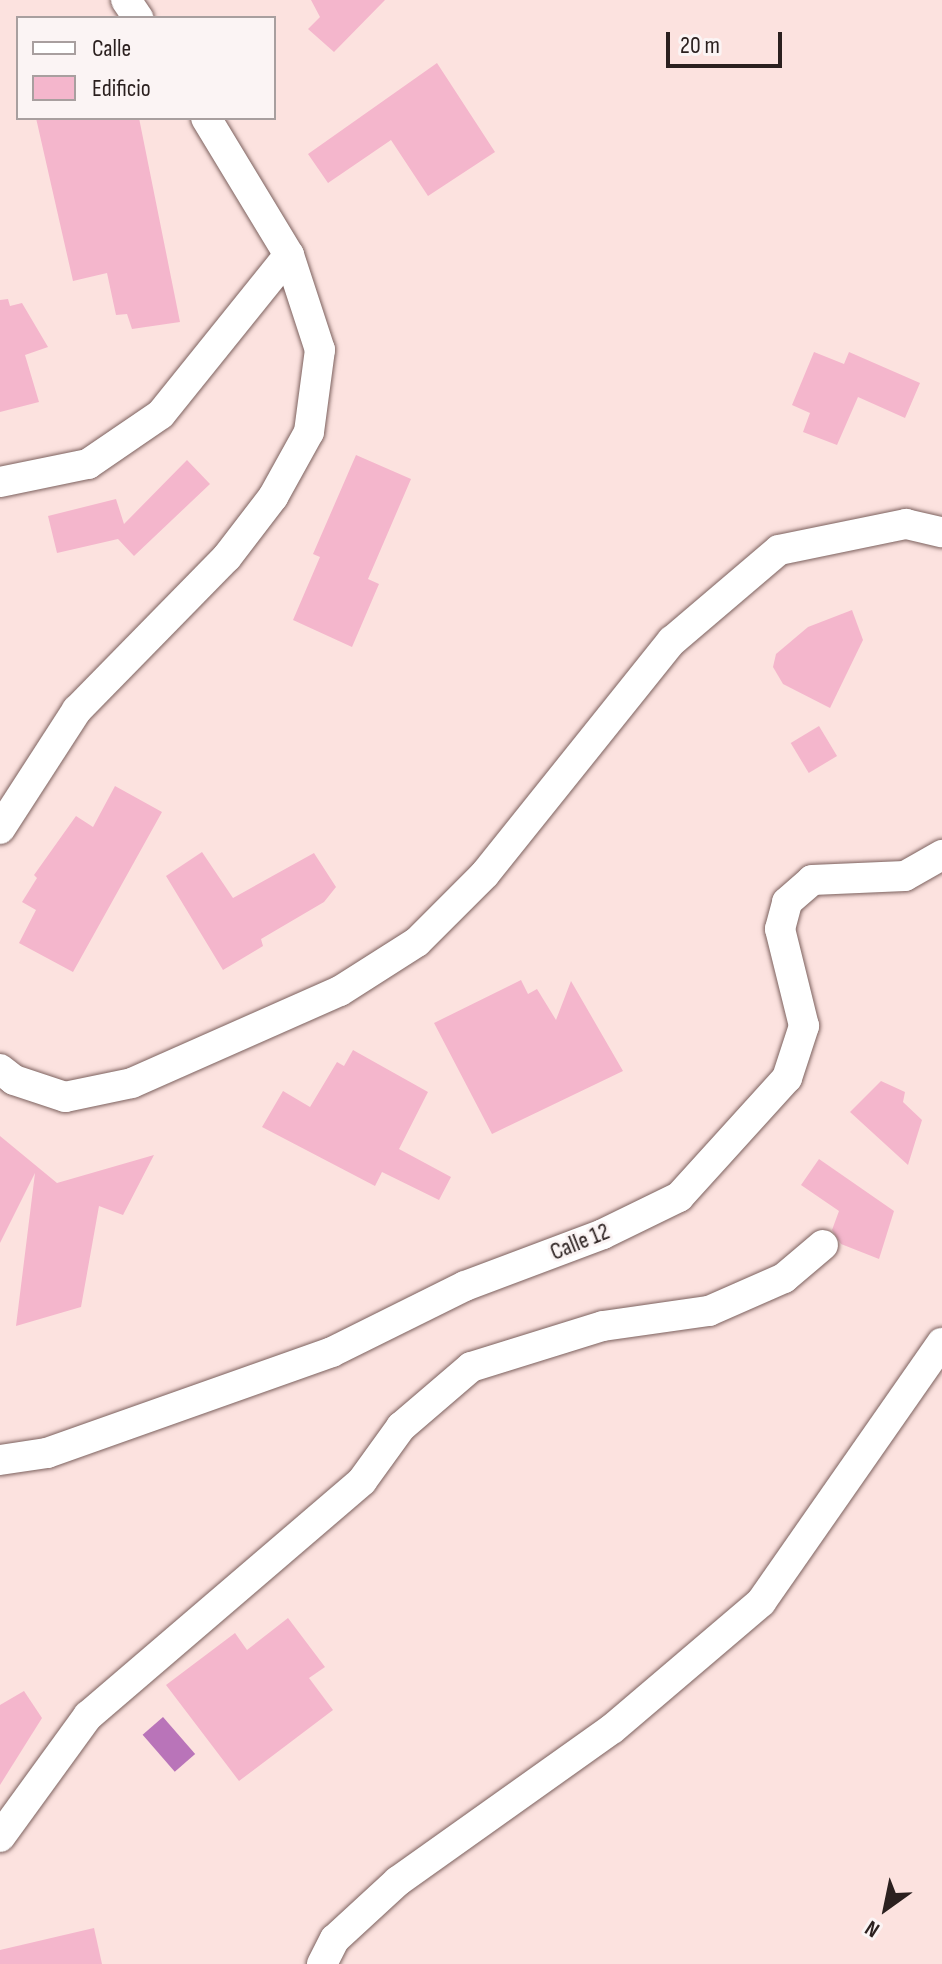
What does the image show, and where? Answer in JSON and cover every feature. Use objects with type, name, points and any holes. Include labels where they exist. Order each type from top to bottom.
[{"type":"street","points":[[0,829],[77,710],[227,557],[273,497],[309,432],[320,350],[289,255],[207,120]]},
{"type":"street","points":[[0,482],[88,464],[161,414],[289,255]]},
{"type":"street","points":[[0,1069],[14,1080],[65,1097],[132,1083],[340,991],[417,942],[440,920],[485,874],[672,641],[779,550],[906,524],[942,532]]},
{"type":"street","name":"Calle 12","points":[[0,1460],[47,1453],[332,1352],[465,1286],[603,1234],[679,1197],[787,1078],[804,1026],[780,929],[787,902],[812,880],[905,876],[942,855]]},
{"type":"street","points":[[0,1837],[88,1716],[362,1481],[401,1427],[471,1367],[603,1326],[709,1311],[784,1278],[823,1245]]},
{"type":"street","points":[[322,1964],[335,1939],[398,1881],[612,1729],[761,1602],[942,1343]]},
{"type":"shaded area","points":[[163,1717],[195,1754],[175,1772],[143,1735]]},
{"type":"building","points":[[311,0],[385,0],[334,52],[308,29],[320,17]]},
{"type":"building","points":[[437,63],[495,152],[428,196],[391,140],[328,183],[308,154]]},
{"type":"building","points":[[36,120],[139,120],[180,322],[132,329],[127,314],[116,315],[107,273],[73,281]]},
{"type":"building","points":[[8,299],[10,306],[22,303],[48,347],[25,355],[39,402],[0,412],[0,300]]},
{"type":"building","points":[[814,352],[844,364],[849,352],[920,383],[905,418],[858,397],[837,445],[803,432],[810,413],[792,405]]},
{"type":"building","points":[[356,455],[411,479],[368,579],[379,584],[352,647],[293,620],[320,557],[313,554]]},
{"type":"building","points":[[187,460],[210,484],[134,556],[118,539],[57,553],[48,516],[116,499],[124,524]]},
{"type":"building","points":[[852,610],[863,640],[830,708],[783,684],[773,667],[776,654],[808,627]]},
{"type":"building","points":[[819,726],[837,756],[809,773],[791,743]]},
{"type":"building","points":[[115,786],[162,812],[73,972],[19,943],[36,910],[22,902],[37,878],[34,875],[76,816],[93,827]]},
{"type":"building","points":[[202,852],[233,898],[314,853],[336,887],[324,902],[261,939],[263,946],[223,970],[166,876]]},
{"type":"building","points":[[521,980],[528,994],[537,989],[556,1020],[571,981],[623,1071],[492,1134],[434,1023]]},
{"type":"building","points":[[353,1050],[428,1092],[399,1149],[451,1177],[439,1200],[382,1172],[375,1186],[262,1127],[283,1091],[310,1107],[337,1062],[344,1066]]},
{"type":"building","points":[[881,1081],[905,1092],[903,1102],[922,1120],[908,1165],[850,1112]]},
{"type":"building","points":[[0,1136],[57,1183],[154,1155],[123,1215],[99,1206],[81,1307],[16,1326],[35,1173],[0,1243]]},
{"type":"building","points":[[819,1159],[894,1211],[879,1259],[841,1244],[832,1230],[839,1211],[801,1185]]},
{"type":"building","points":[[288,1618],[325,1667],[309,1678],[333,1710],[239,1781],[166,1685],[235,1633],[247,1650]]},
{"type":"building","points":[[24,1691],[42,1718],[0,1785],[0,1705]]},
{"type":"building","points":[[94,1928],[102,1964],[0,1964],[0,1950]]}]
